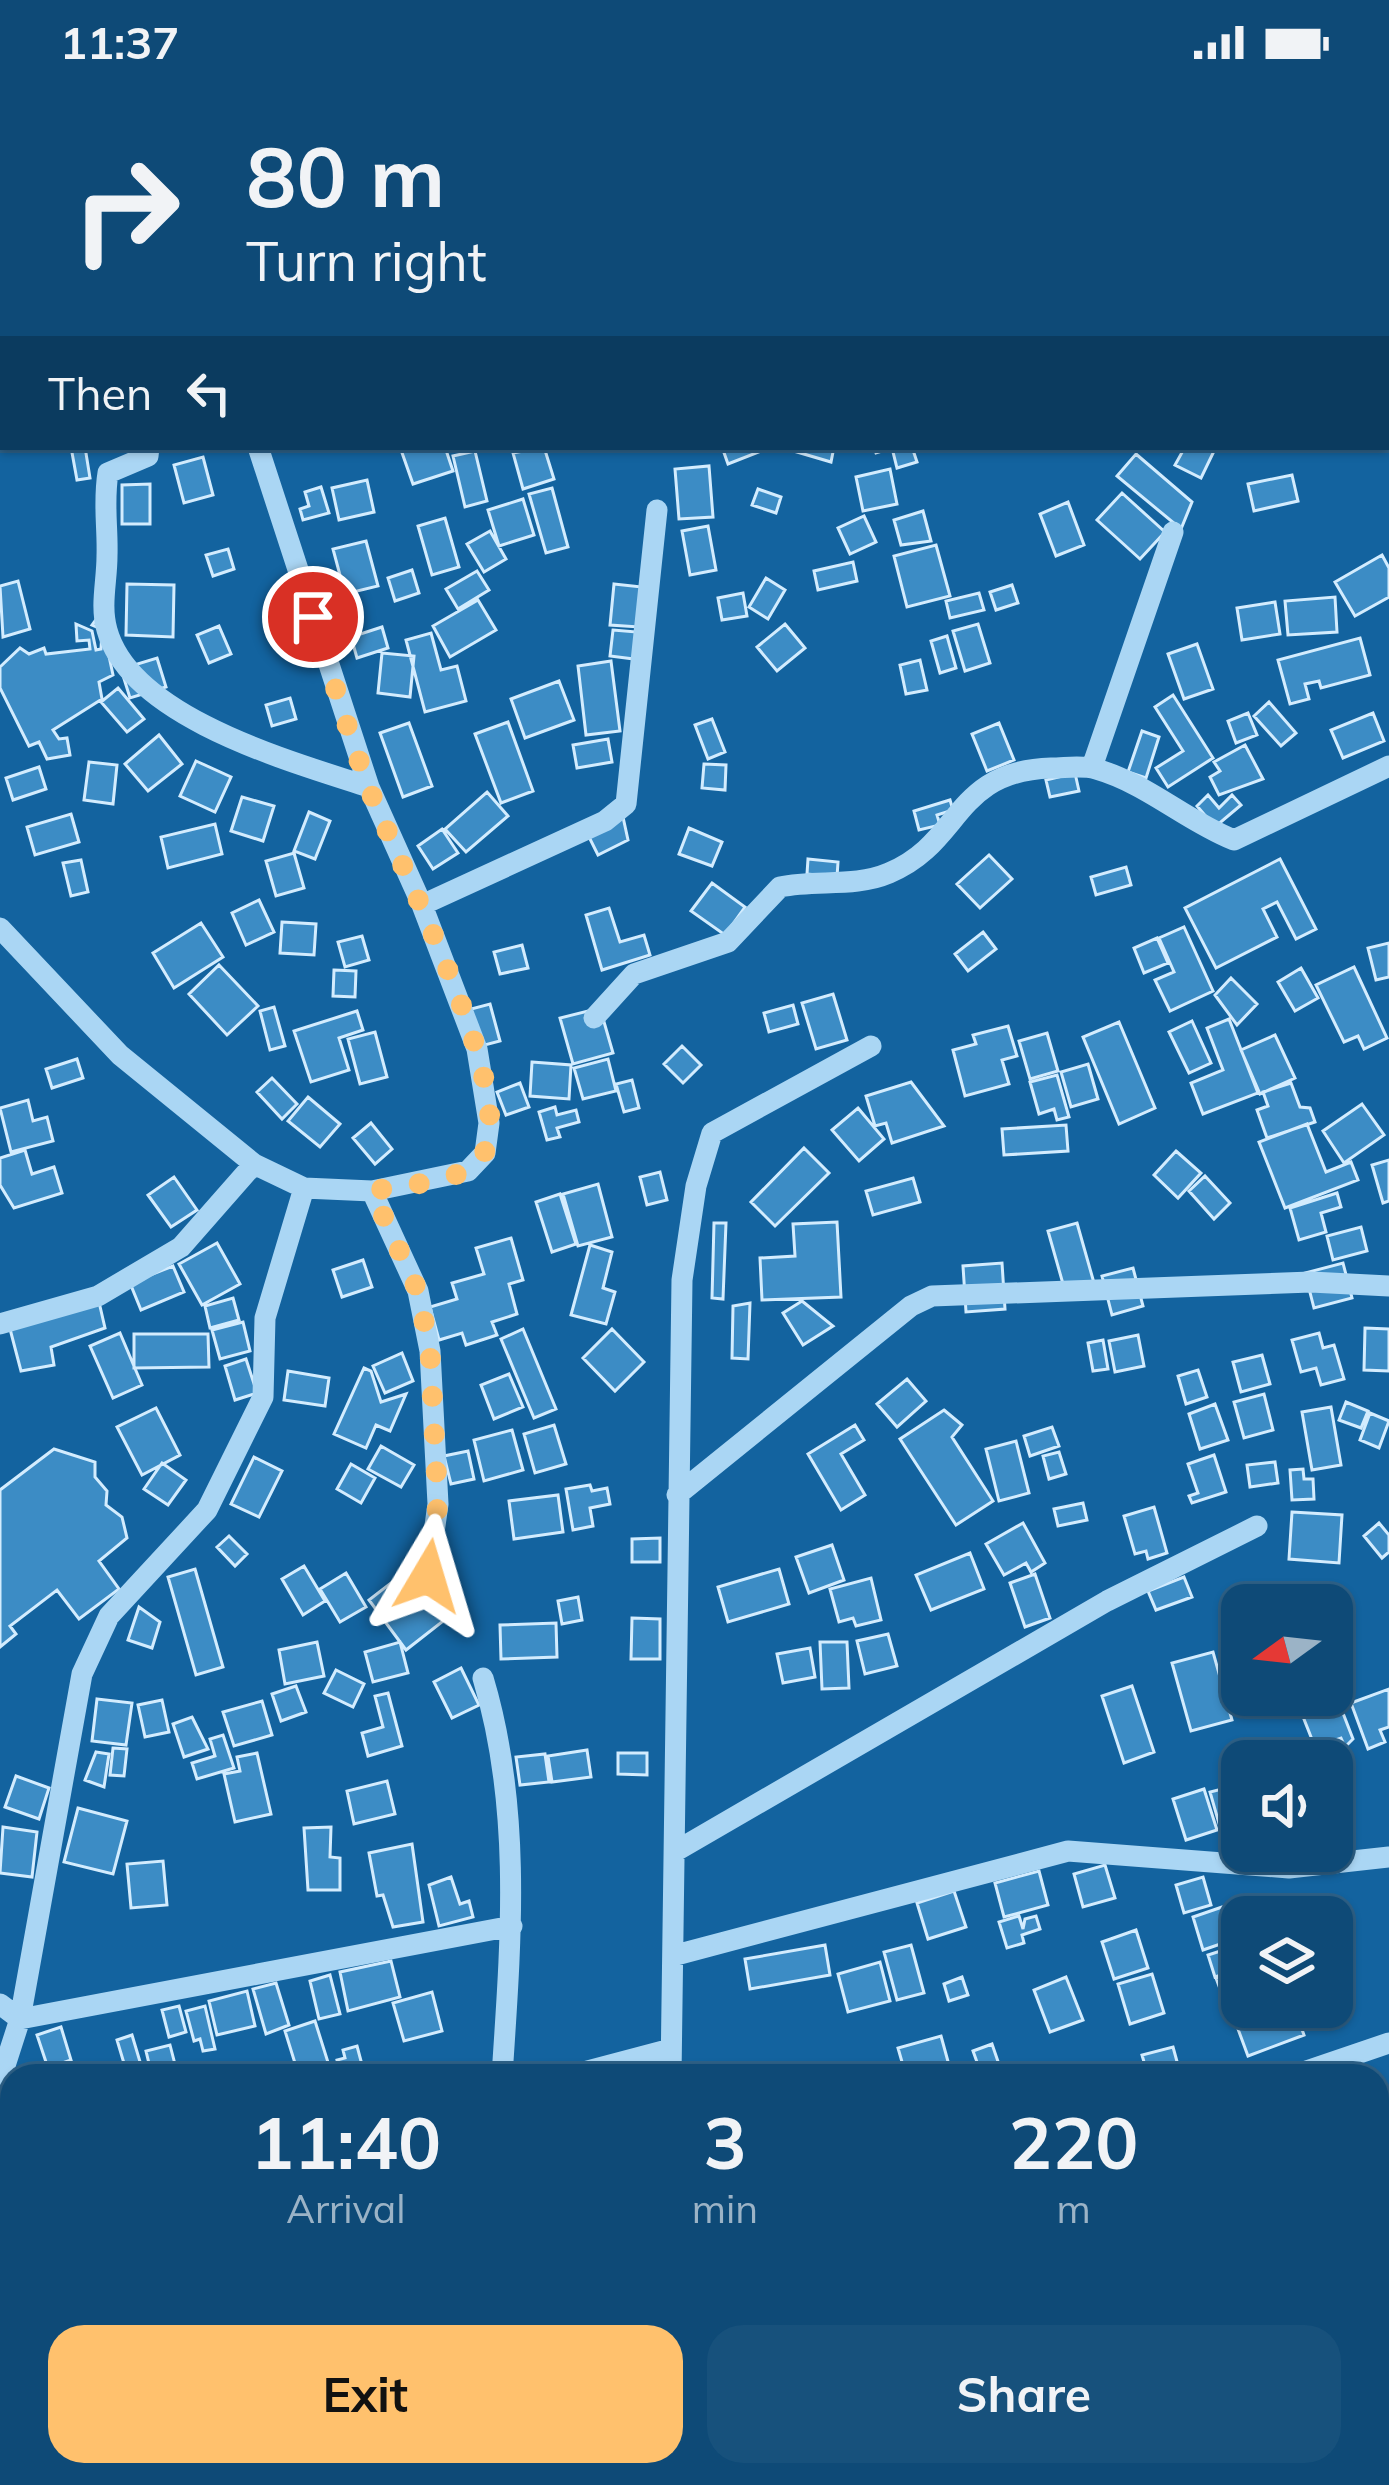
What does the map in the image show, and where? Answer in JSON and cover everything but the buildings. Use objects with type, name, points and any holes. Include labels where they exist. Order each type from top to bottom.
[{"type":"street","points":[[148,450],[148,455],[108,473],[103,504],[107,556],[103,604],[107,632],[119,656],[176,709],[237,743],[368,788]]},
{"type":"street","points":[[0,928],[120,1055],[254,1164],[304,1188],[372,1191],[468,1171],[485,1153],[489,1123],[477,1048],[422,905],[368,788],[259,450]]},
{"type":"street","points":[[422,905],[604,821],[626,804],[657,509]]},
{"type":"street","points":[[1092,767],[1134,632],[1173,532]]},
{"type":"street","points":[[594,1018],[634,974],[728,942],[781,887],[860,882],[891,873],[920,855],[983,784],[1016,769],[1092,767],[1163,797],[1209,830],[1234,840],[1389,766]]},
{"type":"street","points":[[671,2064],[682,1280],[696,1186],[712,1133],[871,1046]]},
{"type":"street","points":[[0,1324],[98,1296],[181,1247],[254,1164]]},
{"type":"street","points":[[5,2064],[20,2019],[82,1674],[110,1616],[207,1510],[263,1397],[265,1318],[304,1188]]},
{"type":"street","points":[[372,1191],[418,1291],[430,1351],[438,1504],[428,1576]]},
{"type":"street","points":[[676,1495],[911,1306],[932,1296],[1311,1282],[1389,1286]]},
{"type":"street","points":[[676,1851],[1107,1601],[1257,1526]]},
{"type":"street","points":[[483,1678],[510,1796],[512,1926],[503,2064]]},
{"type":"street","points":[[676,1955],[1068,1851],[1288,1868],[1389,1857]]},
{"type":"street","points":[[0,2004],[20,2019],[512,1926]]},
{"type":"street","points":[[1328,2064],[1389,2044]]},
{"type":"street","points":[[613,2064],[671,2048]]},
{"type":"route","points":[[313,617],[368,788],[422,905],[477,1048],[489,1123],[485,1153],[468,1171],[372,1191],[418,1291],[430,1351],[438,1504],[428,1576]]}]
